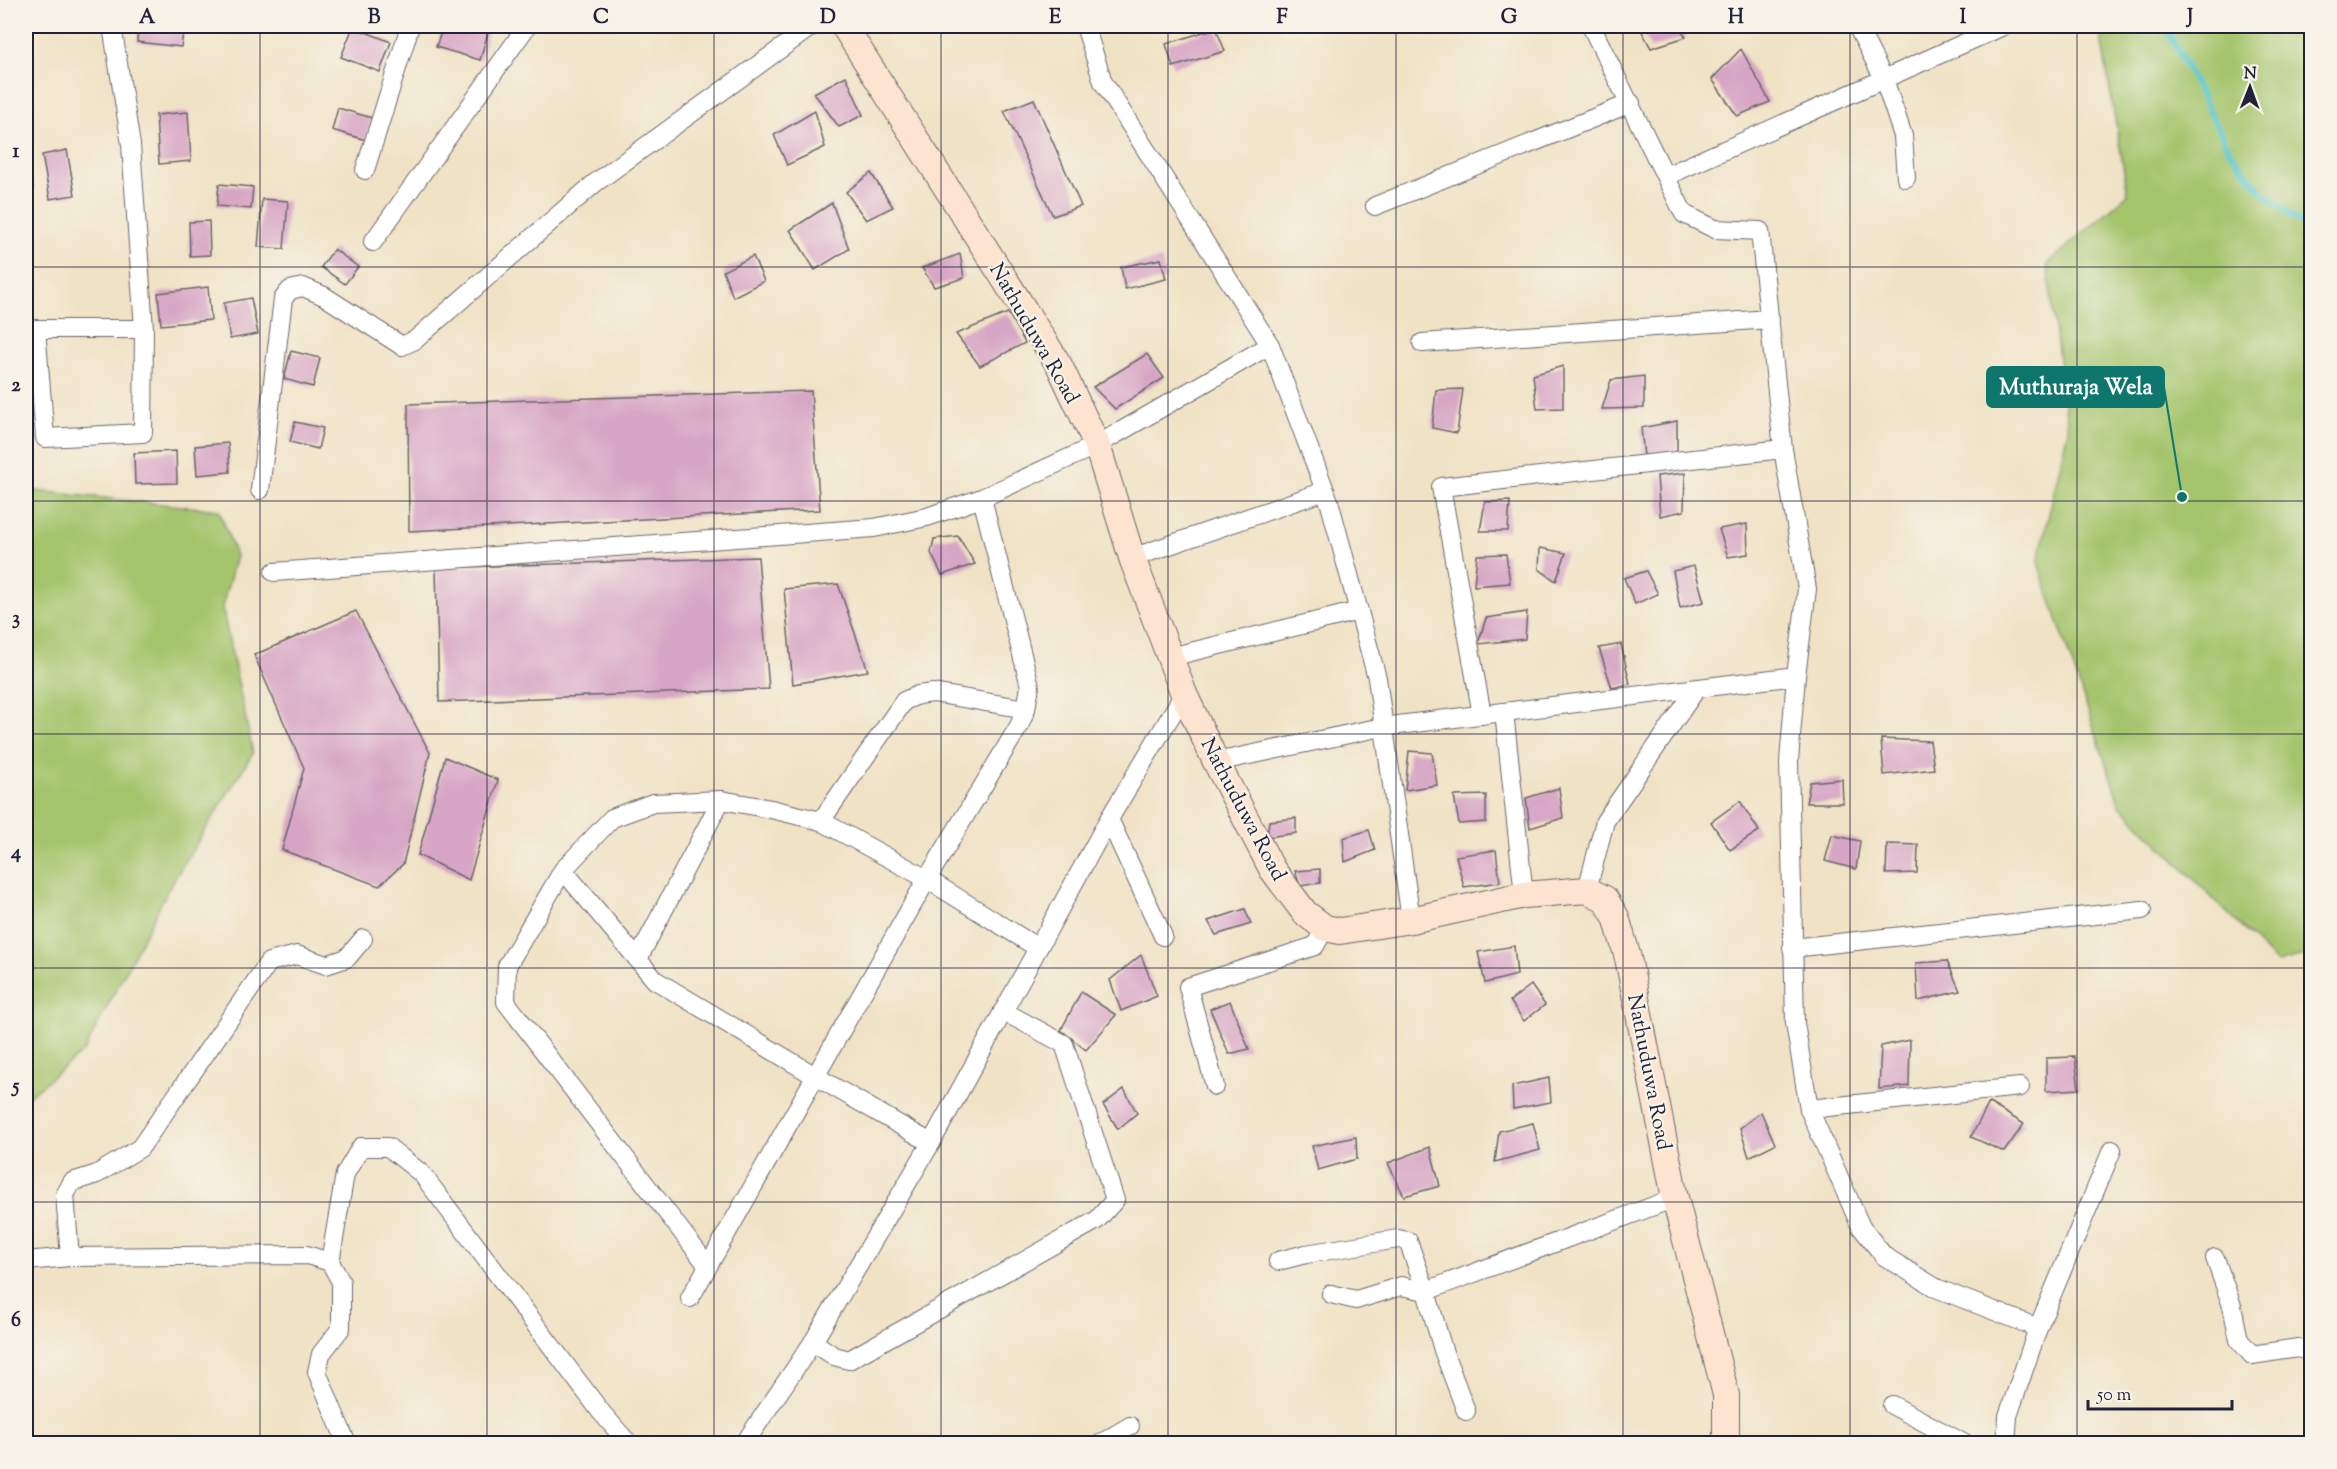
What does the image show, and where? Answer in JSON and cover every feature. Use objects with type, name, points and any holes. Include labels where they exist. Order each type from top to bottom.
[{"type":"street","points":[[112,26],[131,144],[144,329],[144,433],[45,438],[36,329],[144,329]]},
{"type":"street","points":[[365,170],[410,26]]},
{"type":"street","points":[[373,242],[526,26]]},
{"type":"street","points":[[260,490],[283,299],[290,290],[303,287],[324,296],[402,346],[415,340],[595,183],[812,26]]},
{"type":"street","name":"Nathuduwa Road","points":[[844,26],[1059,365],[1097,445],[1132,558],[1184,694],[1216,762],[1272,869],[1305,913],[1325,928]]},
{"type":"street","points":[[1085,26],[1103,82],[1270,345],[1325,491],[1377,678],[1411,920]]},
{"type":"street","points":[[1591,26],[1684,214],[1714,229],[1761,231],[1783,449],[1807,589],[1796,676],[1789,761],[1795,1023],[1809,1109],[1860,1227],[1884,1256],[1936,1287],[2038,1328]]},
{"type":"street","points":[[1857,26],[1884,79],[1903,136],[1906,178]]},
{"type":"street","points":[[1666,176],[2003,26]]},
{"type":"street","points":[[1375,206],[1631,103]]},
{"type":"street","points":[[1422,343],[1770,319]]},
{"type":"street","points":[[274,572],[874,528],[927,517],[982,498],[1097,445],[1270,345]]},
{"type":"street","points":[[1482,715],[1441,487],[1783,449]]},
{"type":"street","points":[[1132,558],[1325,491]]},
{"type":"street","points":[[690,1298],[927,879],[1019,726],[1026,709],[1030,686],[982,498]]},
{"type":"street","points":[[1170,657],[1359,610]]},
{"type":"street","points":[[1216,762],[1383,727],[1796,676]]},
{"type":"street","points":[[1215,1086],[1188,987],[1315,946],[1325,928],[1340,931],[1411,920],[1524,896],[1587,890],[1605,821],[1697,688]]},
{"type":"street","points":[[821,821],[904,701],[918,695],[933,693],[1026,709]]},
{"type":"street","points":[[744,1443],[813,1342],[931,1143],[1109,819],[1184,694]]},
{"type":"street","points":[[1504,712],[1524,896]]},
{"type":"street","points":[[708,1266],[506,1002],[507,966],[563,870],[612,818],[653,803],[721,800],[821,821],[927,879],[1038,948]]},
{"type":"street","points":[[638,959],[721,800]]},
{"type":"street","points":[[1109,819],[1163,936]]},
{"type":"street","points":[[563,870],[655,980],[931,1143]]},
{"type":"street","name":"Nathuduwa Road","points":[[1587,890],[1605,899],[1616,917],[1625,947],[1675,1198],[1726,1395],[1726,1443]]},
{"type":"street","points":[[1792,948],[2142,910]]},
{"type":"street","points":[[70,1257],[64,1195],[72,1182],[97,1174],[140,1148],[269,962],[297,955],[327,965],[347,958],[363,939]]},
{"type":"street","points":[[813,1342],[834,1356],[849,1360],[1097,1220],[1115,1200],[1064,1044],[1004,1011]]},
{"type":"street","points":[[1809,1109],[2020,1087]]},
{"type":"street","points":[[347,1443],[317,1372],[321,1354],[341,1328],[341,1282],[330,1262],[345,1174],[361,1147],[388,1148],[422,1174],[601,1412],[629,1443]]},
{"type":"street","points":[[2006,1443],[2008,1416],[2038,1328],[2112,1150]]},
{"type":"street","points":[[1331,1294],[1356,1300],[1401,1286],[1426,1291],[1675,1198]]},
{"type":"street","points":[[1278,1261],[1306,1254],[1398,1239],[1408,1241],[1426,1291],[1443,1350],[1466,1411]]},
{"type":"street","points":[[26,1261],[70,1257],[308,1255],[330,1262]]},
{"type":"street","points":[[2215,1258],[2232,1306],[2239,1340],[2252,1355],[2298,1348],[2312,1352]]},
{"type":"street","points":[[1892,1405],[1965,1443]]},
{"type":"street","points":[[1100,1443],[1130,1426]]},
{"type":"green space","points":[[2099,26],[2311,26],[2312,954],[2277,963],[2120,805],[2038,563],[2068,430],[2047,264],[2128,194]]},
{"type":"green space","points":[[26,490],[219,510],[236,556],[222,607],[253,753],[170,886],[84,1051],[26,1098]]},
{"type":"building","points":[[138,26],[184,26],[181,47],[137,42]]},
{"type":"building","points":[[443,26],[477,26],[489,29],[480,60],[436,47]]},
{"type":"building","points":[[1639,26],[1679,26],[1686,37],[1651,48]]},
{"type":"building","points":[[353,27],[391,42],[380,72],[341,57]]},
{"type":"building","points":[[1216,28],[1225,51],[1173,67],[1166,44]]},
{"type":"building","points":[[1741,49],[1770,102],[1737,116],[1712,79]]},
{"type":"building","points":[[846,76],[863,115],[839,127],[814,93]]},
{"type":"building","points":[[1034,99],[1081,206],[1053,216],[1004,111]]},
{"type":"building","points":[[338,108],[372,118],[366,140],[332,130]]},
{"type":"building","points":[[815,111],[825,147],[787,165],[774,135]]},
{"type":"building","points":[[188,112],[191,161],[159,164],[156,115]]},
{"type":"building","points":[[67,150],[75,195],[50,199],[42,155]]},
{"type":"building","points":[[29,167],[33,189],[26,190],[26,168]]},
{"type":"building","points":[[871,173],[893,207],[866,220],[846,192]]},
{"type":"building","points":[[219,184],[253,187],[251,209],[217,206]]},
{"type":"building","points":[[262,199],[288,201],[284,249],[258,247]]},
{"type":"building","points":[[832,203],[849,249],[815,270],[790,230]]},
{"type":"building","points":[[209,221],[210,255],[190,256],[189,222]]},
{"type":"building","points":[[334,249],[358,267],[345,284],[321,267]]},
{"type":"building","points":[[960,254],[964,278],[934,287],[922,268]]},
{"type":"building","points":[[753,256],[764,281],[733,297],[723,271]]},
{"type":"building","points":[[1161,259],[1166,279],[1125,289],[1121,267]]},
{"type":"building","points":[[208,287],[211,320],[161,325],[158,293]]},
{"type":"building","points":[[251,298],[258,334],[230,339],[224,303]]},
{"type":"building","points":[[1008,313],[1025,343],[980,366],[956,334]]},
{"type":"building","points":[[291,351],[320,358],[313,387],[284,379]]},
{"type":"building","points":[[1147,354],[1164,378],[1115,409],[1093,387]]},
{"type":"building","points":[[1563,366],[1563,408],[1537,409],[1533,375]]},
{"type":"building","points":[[1644,376],[1644,408],[1602,409],[1611,380]]},
{"type":"building","points":[[1463,389],[1457,433],[1432,428],[1436,390]]},
{"type":"building","points":[[811,391],[820,510],[409,531],[408,404]]},
{"type":"building","points":[[1677,421],[1677,453],[1644,456],[1641,428]]},
{"type":"building","points":[[295,422],[323,428],[318,449],[290,442]]},
{"type":"building","points":[[228,443],[230,472],[197,475],[195,446]]},
{"type":"building","points":[[176,451],[177,483],[135,484],[134,453]]},
{"type":"building","points":[[1685,473],[1684,511],[1660,516],[1657,476]]},
{"type":"building","points":[[1510,501],[1508,531],[1480,531],[1485,502]]},
{"type":"building","points":[[1747,524],[1748,554],[1728,557],[1719,529]]},
{"type":"building","points":[[958,536],[975,564],[942,575],[931,553],[934,539]]},
{"type":"building","points":[[1540,548],[1566,553],[1556,581],[1539,569]]},
{"type":"building","points":[[1506,554],[1510,583],[1474,586],[1477,555]]},
{"type":"building","points":[[758,557],[769,689],[439,702],[436,568]]},
{"type":"building","points":[[1694,566],[1704,602],[1680,608],[1673,571]]},
{"type":"building","points":[[1646,571],[1658,594],[1635,604],[1624,578]]},
{"type":"building","points":[[838,584],[868,671],[793,684],[784,589]]},
{"type":"building","points":[[356,611],[430,753],[403,864],[379,886],[282,850],[304,768],[254,655]]},
{"type":"building","points":[[1527,612],[1525,639],[1478,644],[1486,618]]},
{"type":"building","points":[[1621,644],[1630,684],[1612,688],[1599,648]]},
{"type":"building","points":[[1881,739],[1930,741],[1934,769],[1884,775]]},
{"type":"building","points":[[1409,751],[1432,753],[1437,785],[1405,790]]},
{"type":"building","points":[[445,757],[498,780],[469,880],[418,855]]},
{"type":"building","points":[[1842,779],[1843,803],[1806,803],[1810,782]]},
{"type":"building","points":[[1559,788],[1563,818],[1530,828],[1526,798]]},
{"type":"building","points":[[1486,795],[1486,822],[1459,824],[1454,796]]},
{"type":"building","points":[[1740,801],[1759,831],[1730,850],[1711,822]]},
{"type":"building","points":[[1296,818],[1296,833],[1267,837],[1269,821]]},
{"type":"building","points":[[1369,830],[1375,850],[1345,862],[1343,838]]},
{"type":"building","points":[[1832,835],[1860,841],[1856,869],[1825,861]]},
{"type":"building","points":[[1887,844],[1918,845],[1917,873],[1886,874]]},
{"type":"building","points":[[1496,850],[1500,882],[1464,887],[1456,856]]},
{"type":"building","points":[[1320,869],[1320,883],[1300,886],[1295,871]]},
{"type":"building","points":[[1245,909],[1251,924],[1216,935],[1208,921]]},
{"type":"building","points":[[1514,946],[1517,975],[1485,983],[1478,952]]},
{"type":"building","points":[[1141,955],[1157,996],[1121,1011],[1110,980]]},
{"type":"building","points":[[1947,961],[1960,991],[1918,1001],[1916,963]]},
{"type":"building","points":[[1531,985],[1545,1005],[1524,1021],[1510,1001]]},
{"type":"building","points":[[1081,992],[1116,1015],[1086,1050],[1061,1030]]},
{"type":"building","points":[[1230,1001],[1249,1049],[1229,1054],[1210,1009]]},
{"type":"building","points":[[1910,1040],[1909,1086],[1879,1089],[1881,1046]]},
{"type":"building","points":[[2075,1057],[2079,1089],[2046,1091],[2046,1058]]},
{"type":"building","points":[[1549,1078],[1551,1102],[1513,1109],[1512,1086]]},
{"type":"building","points":[[1124,1089],[1137,1113],[1118,1129],[1103,1105]]},
{"type":"building","points":[[1989,1103],[2024,1124],[2004,1152],[1971,1137]]},
{"type":"building","points":[[1761,1112],[1775,1144],[1749,1157],[1740,1128]]},
{"type":"building","points":[[1533,1123],[1540,1150],[1495,1162],[1499,1131]]},
{"type":"building","points":[[1356,1137],[1357,1159],[1318,1170],[1312,1146]]},
{"type":"building","points":[[1430,1147],[1440,1186],[1404,1196],[1388,1163]]},
{"type":"waterway","points":[[2165,26],[2231,153],[2262,192],[2312,232]]},
{"type":"place","name":"Muthuraja Wela","points":[[2182,497]]}]
